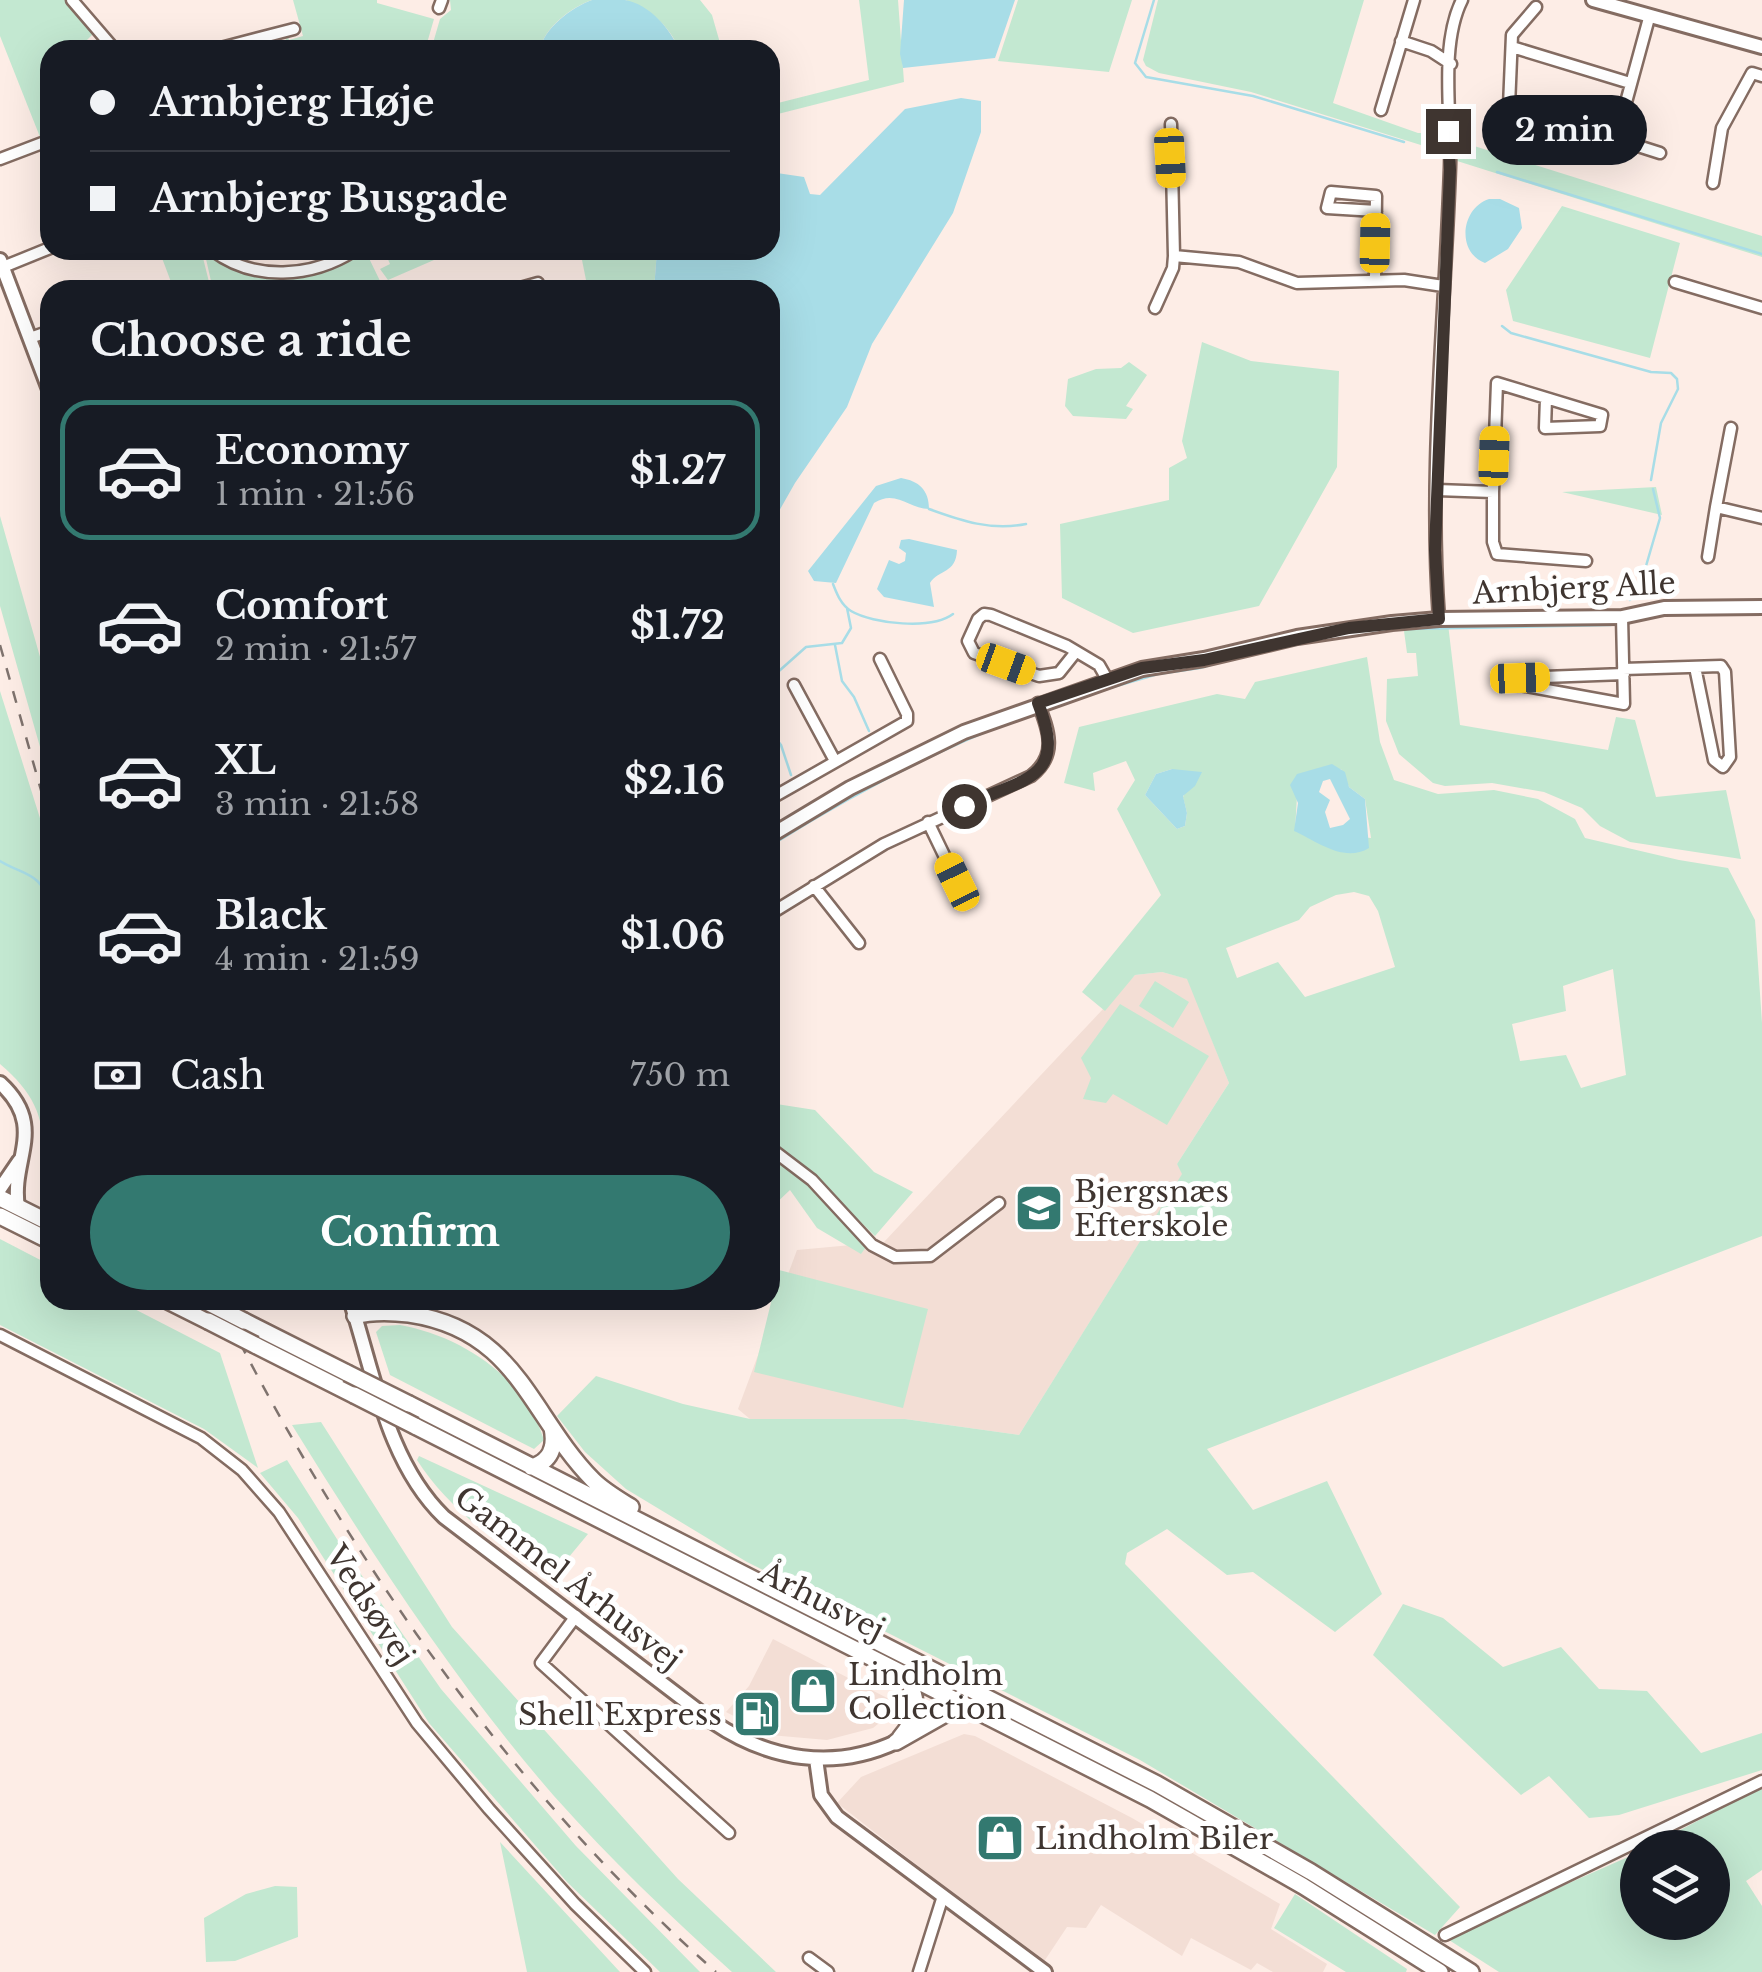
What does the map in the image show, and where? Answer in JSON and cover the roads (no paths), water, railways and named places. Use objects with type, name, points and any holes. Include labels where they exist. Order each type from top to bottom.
[{"type":"main road","points":[[0,1198],[40,1218]]},
{"type":"main road","points":[[0,1216],[40,1236]]},
{"type":"main road","name":"Århusvej","points":[[186,1310],[1196,1823],[1440,1972]]},
{"type":"main road","name":"Århusvej","points":[[223,1310],[1173,1792],[1471,1972]]},
{"type":"main road","points":[[371,1310],[423,1316],[461,1330],[506,1363],[587,1474],[607,1492],[737,1571]]},
{"type":"main road","points":[[531,1466],[544,1462],[553,1450],[550,1424]]},
{"type":"main road","points":[[896,1742],[911,1724],[915,1712],[913,1690],[904,1674]]},
{"type":"main road","points":[[896,1742],[964,1704]]},
{"type":"street","points":[[72,0],[106,40]]},
{"type":"street","points":[[1381,110],[1414,0]]},
{"type":"street","points":[[1439,619],[1435,573],[1450,170],[1450,64],[1453,30],[1462,0]]},
{"type":"street","points":[[1593,0],[1762,47]]},
{"type":"street","points":[[1536,7],[1512,35],[1509,106],[1660,152]]},
{"type":"street","points":[[1616,138],[1649,18]]},
{"type":"street","points":[[250,40],[294,28]]},
{"type":"street","points":[[1401,41],[1430,51],[1450,64]]},
{"type":"street","points":[[1512,47],[1630,82]]},
{"type":"street","points":[[1712,183],[1722,128],[1752,74],[1762,76]]},
{"type":"street","points":[[1155,308],[1173,268],[1171,124]]},
{"type":"street","points":[[0,158],[40,144]]},
{"type":"street","points":[[1170,158],[1186,158]]},
{"type":"street","points":[[1375,280],[1376,210]]},
{"type":"street","points":[[40,251],[1,263],[40,365]]},
{"type":"street","points":[[1174,256],[1239,262],[1297,284],[1375,280],[1443,286]]},
{"type":"street","points":[[231,260],[264,272],[288,273],[334,260]]},
{"type":"street","points":[[1675,282],[1762,308]]},
{"type":"street","points":[[30,338],[40,334]]},
{"type":"street","points":[[1546,398],[1545,428],[1600,426],[1602,415],[1498,383],[1493,542],[1497,554],[1586,561]]},
{"type":"street","points":[[1708,557],[1731,428]]},
{"type":"street","points":[[1437,490],[1493,492]]},
{"type":"street","points":[[1716,506],[1762,518]]},
{"type":"street","name":"Arnbjerg Alle","points":[[780,830],[899,762],[1038,703],[1142,668],[1204,660],[1297,637],[1439,619],[1622,617],[1664,608],[1762,607]]},
{"type":"street","points":[[1076,653],[1060,673],[1040,676],[974,653],[968,641],[984,614],[1076,653],[1099,664],[1107,679]]},
{"type":"street","points":[[1622,617],[1623,671],[1624,704],[1520,685],[1516,681],[1520,678],[1623,671],[1694,667],[1722,666],[1730,757],[1724,767],[1714,760],[1694,667]]},
{"type":"street","points":[[780,793],[906,721],[907,714],[880,659]]},
{"type":"street","points":[[794,685],[836,761]]},
{"type":"street","points":[[780,908],[928,822],[1042,768],[1048,758],[1050,738],[1038,703]]},
{"type":"street","points":[[928,822],[957,882]]},
{"type":"street","points":[[814,886],[859,943]]},
{"type":"street","points":[[0,1083],[11,1095],[26,1132],[18,1207]]},
{"type":"street","points":[[0,1190],[24,1149]]},
{"type":"street","points":[[780,1156],[812,1180],[872,1244],[895,1257],[930,1256],[998,1203]]},
{"type":"street","name":"Gammel Århusvej","points":[[353,1310],[394,1440],[435,1508],[734,1736],[760,1749],[816,1759],[855,1756],[896,1742]]},
{"type":"street","name":"Vedsøvej","points":[[0,1335],[200,1438],[242,1470],[280,1512],[417,1723],[550,1877],[645,1972]]},
{"type":"street","points":[[576,1616],[540,1663],[729,1833]]},
{"type":"street","points":[[816,1759],[821,1795],[834,1813],[1045,1972]]},
{"type":"street","points":[[1445,1936],[1762,1781]]},
{"type":"street","points":[[919,1972],[943,1896]]},
{"type":"street","points":[[809,1958],[828,1972]]},
{"type":"water","points":[[592,0],[634,2],[651,12],[674,40],[543,40],[576,8]]},
{"type":"water","points":[[904,0],[1015,0],[995,58],[903,68],[900,54]]},
{"type":"water","points":[[961,98],[981,101],[981,132],[953,213],[872,344],[847,407],[780,509],[780,280],[655,280],[656,260],[780,260],[780,173],[804,177],[810,194],[820,195],[905,109]]},
{"type":"water","points":[[1489,199],[1500,199],[1519,208],[1522,228],[1508,249],[1485,263],[1469,250],[1466,230],[1472,211]]},
{"type":"water","points":[[901,478],[922,488],[929,509],[889,498],[874,503],[836,583],[814,581],[808,571],[876,486]]},
{"type":"water","points":[[901,540],[957,550],[954,563],[930,583],[934,607],[884,597],[877,589],[889,560],[899,564],[905,561],[906,553],[899,548]]},
{"type":"water","points":[[1332,764],[1345,772],[1349,787],[1365,799],[1369,848],[1341,852],[1294,831],[1298,803],[1290,785],[1297,774]],"holes":[[[1330,779],[1350,819],[1330,828],[1325,812],[1330,800],[1319,792],[1323,781]]]},
{"type":"water","points":[[1172,769],[1202,772],[1195,786],[1183,796],[1185,826],[1177,829],[1145,795],[1156,774]]},
{"type":"waterway","points":[[1154,0],[1135,63],[1146,77],[1253,96],[1404,142]]},
{"type":"waterway","points":[[1497,172],[1762,254]]},
{"type":"waterway","points":[[1502,326],[1511,333],[1651,372],[1671,373],[1677,379],[1678,389],[1661,423],[1651,480]]},
{"type":"waterway","points":[[1630,600],[1639,590],[1660,518],[1653,489]]},
{"type":"waterway","points":[[929,509],[989,525],[1026,524]]},
{"type":"waterway","points":[[833,584],[848,609],[861,616],[917,624],[953,614]]},
{"type":"waterway","points":[[780,670],[806,647],[842,643],[851,628],[847,608]]},
{"type":"waterway","points":[[1409,629],[1611,625]]},
{"type":"waterway","points":[[1377,631],[1390,630]]},
{"type":"waterway","points":[[1252,654],[1315,641]]},
{"type":"waterway","points":[[835,645],[842,681],[869,731]]},
{"type":"waterway","points":[[1096,692],[1235,658]]},
{"type":"waterway","points":[[780,840],[886,779],[1007,723]]},
{"type":"waterway","points":[[780,744],[791,775]]},
{"type":"waterway","points":[[0,861],[40,884]]},
{"type":"railway","points":[[0,645],[40,787]]},
{"type":"railway","points":[[223,1310],[319,1484],[435,1660],[567,1824],[639,1900],[716,1972]]},
{"type":"place","name":"Bjergsnæs Efterskole","points":[[1039,1208]]},
{"type":"place","name":"Lindholm Collection","points":[[813,1691]]},
{"type":"place","name":"Shell Express","points":[[757,1714]]},
{"type":"place","name":"Lindholm Biler","points":[[1000,1838]]}]
